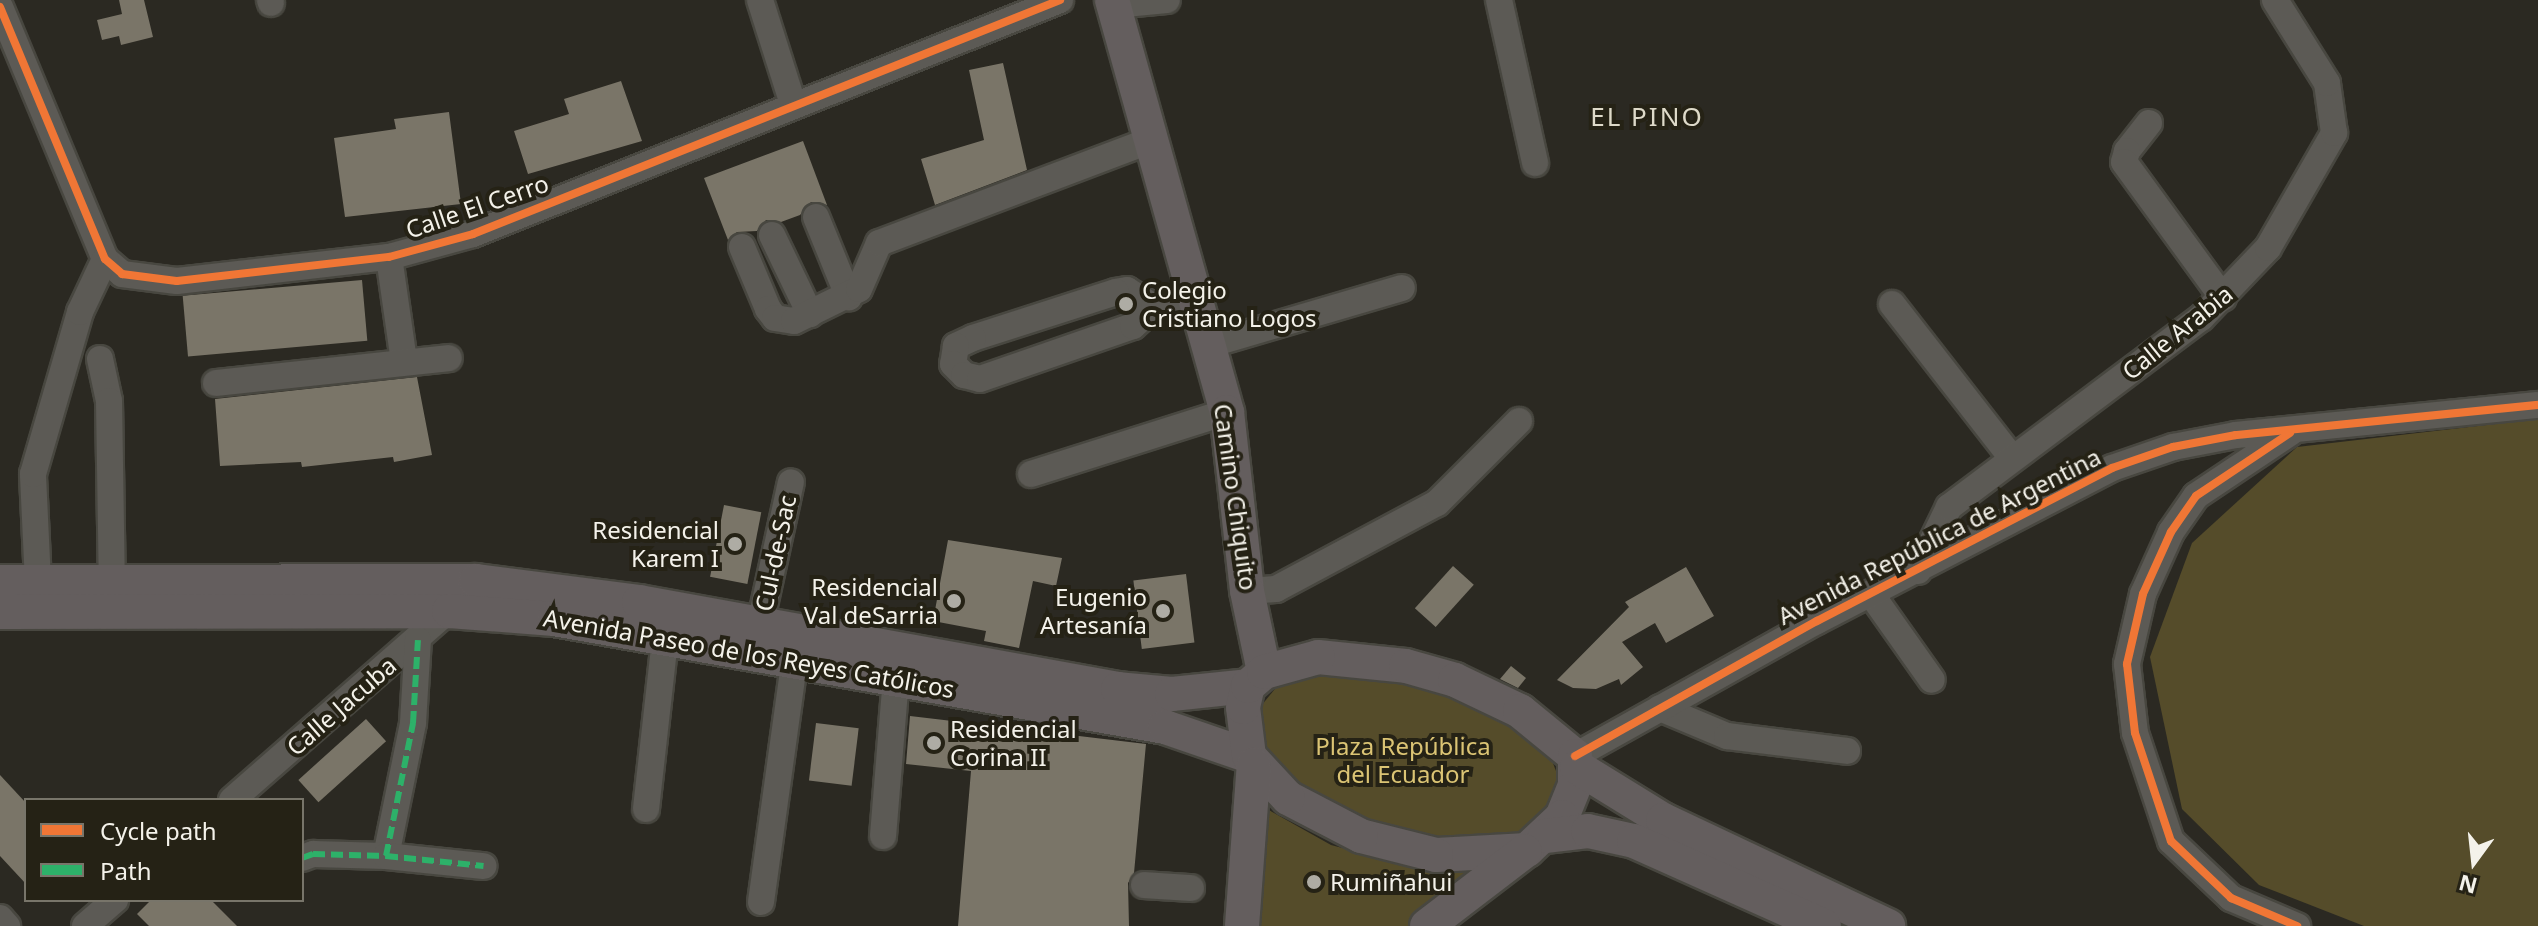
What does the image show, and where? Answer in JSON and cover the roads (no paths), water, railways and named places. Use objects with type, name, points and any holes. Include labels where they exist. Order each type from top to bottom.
[{"type":"main road","name":"Camino Chiquito","points":[[1113,2],[1227,412],[1256,679]]},
{"type":"main road","name":"Avenida Paseo de los Reyes Católicos","points":[[0,612],[112,596],[476,581],[667,620],[795,658],[1165,727],[1252,760]]},
{"type":"main road","name":"Avenida Paseo de los Reyes Católicos","points":[[0,582],[38,582],[112,596],[760,624],[1118,689],[1172,694],[1256,679]]},
{"type":"main road","points":[[1242,926],[1252,760],[1243,707],[1256,679],[1318,657],[1406,666],[1455,680],[1520,711],[1576,762],[1663,820],[1888,926]]},
{"type":"main road","points":[[1252,760],[1276,789],[1321,818],[1385,844],[1436,855],[1536,843],[1588,831],[1634,841],[1824,926]]},
{"type":"main road","points":[[1427,926],[1536,843],[1571,798],[1576,762]]},
{"type":"street","points":[[760,0],[793,104]]},
{"type":"street","name":"Calle El Cerro","points":[[105,259],[122,274],[142,280],[177,281],[389,257],[473,234],[793,104],[911,63],[1060,0]]},
{"type":"street","points":[[1113,2],[1167,0]]},
{"type":"street","points":[[1499,0],[1535,163]]},
{"type":"street","name":"Calle Arabia","points":[[1918,571],[1949,507],[2223,298],[2268,248],[2334,133],[2327,83],[2275,0]]},
{"type":"street","points":[[0,7],[105,259],[80,312],[33,474],[38,582]]},
{"type":"street","points":[[2149,123],[2127,151],[2124,162],[2223,298]]},
{"type":"street","points":[[742,247],[775,318],[794,321],[849,298],[864,282],[879,243],[1152,140]]},
{"type":"street","points":[[816,217],[849,298]]},
{"type":"street","points":[[772,235],[810,314]]},
{"type":"street","points":[[389,257],[404,361]]},
{"type":"street","points":[[1208,345],[1402,288]]},
{"type":"street","points":[[1154,307],[1127,290],[1116,292],[973,338],[956,346],[953,364],[964,375],[980,379],[1133,326],[1154,307],[1195,296]]},
{"type":"street","points":[[1892,304],[2011,457]]},
{"type":"street","points":[[216,383],[449,358]]},
{"type":"street","points":[[100,359],[109,401],[112,596]]},
{"type":"street","name":"Avenida República de Argentina","points":[[1576,762],[1660,708],[2112,468],[2173,447],[2301,426],[2538,405]]},
{"type":"street","points":[[1031,474],[1227,412]]},
{"type":"street","points":[[1247,591],[1276,589],[1437,503],[1519,421]]},
{"type":"street","points":[[2297,926],[2231,898],[2171,841],[2135,733],[2127,664],[2143,594],[2171,532],[2196,496],[2301,426]]},
{"type":"street","name":"Cul-de-Sac","points":[[760,624],[791,482]]},
{"type":"street","name":"Calle Jacuba","points":[[234,798],[418,640],[476,581]]},
{"type":"street","points":[[1871,594],[1932,680]]},
{"type":"street","points":[[646,809],[667,620]]},
{"type":"street","points":[[386,856],[413,723],[418,640]]},
{"type":"street","points":[[761,902],[795,658]]},
{"type":"street","points":[[883,836],[896,677]]},
{"type":"street","points":[[1660,708],[1727,736],[1847,751]]},
{"type":"street","points":[[304,857],[313,854],[386,856],[483,866]]},
{"type":"street","points":[[1144,885],[1191,888]]},
{"type":"street","points":[[85,926],[113,902]]},
{"type":"street","points":[[0,918],[7,926]]},
{"type":"place","name":"Colegio Cristiano Logos","points":[[1126,304]]},
{"type":"place","name":"Residencial Karem I","points":[[735,544]]},
{"type":"place","name":"Residencial Val deSarria","points":[[954,601]]},
{"type":"place","name":"Eugenio Artesanía","points":[[1163,611]]},
{"type":"place","name":"Residencial Corina II","points":[[934,743]]},
{"type":"place","name":"Rumiñahui","points":[[1314,882]]},
{"type":"district","name":"EL PINO","points":[[1647,117]]},
{"type":"park label","name":"Plaza República del Ecuador","points":[[1403,760]]}]
